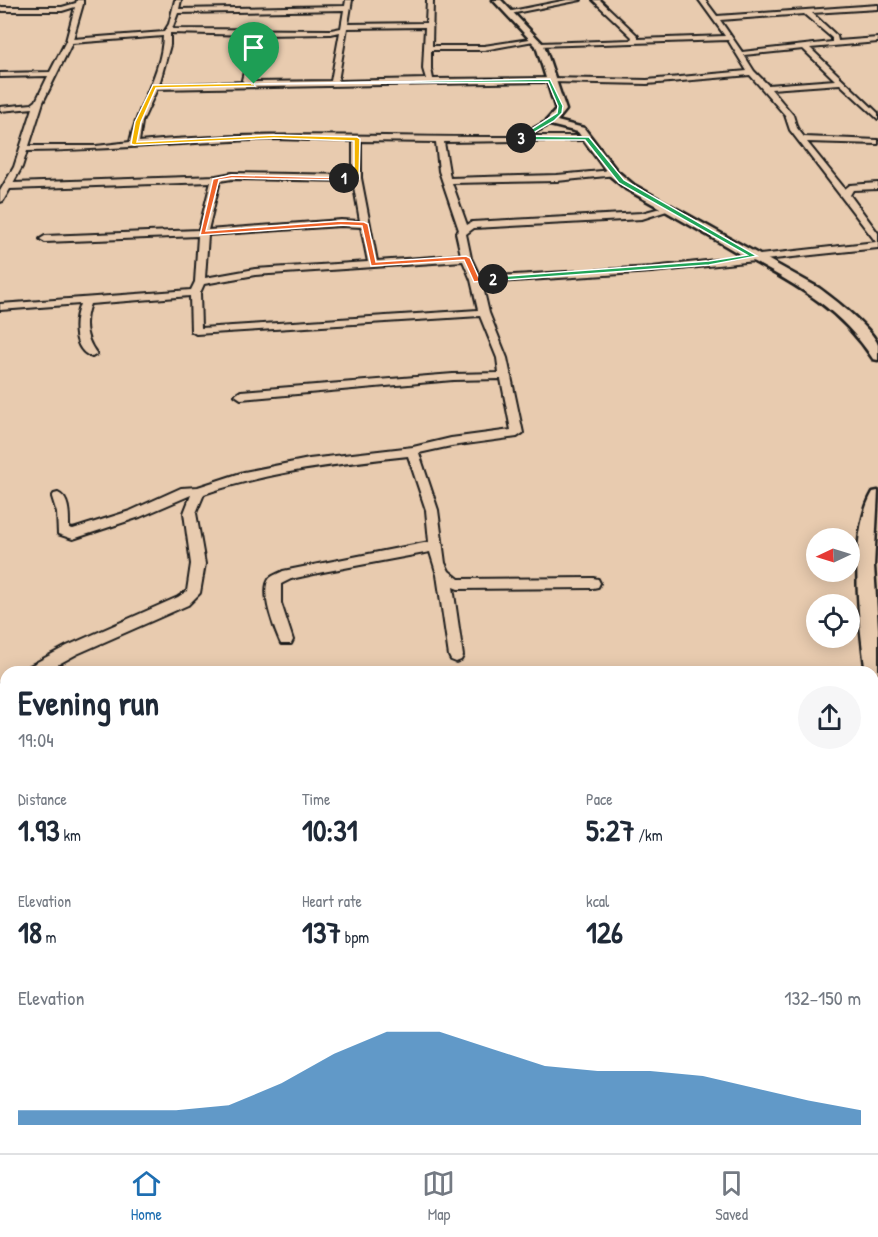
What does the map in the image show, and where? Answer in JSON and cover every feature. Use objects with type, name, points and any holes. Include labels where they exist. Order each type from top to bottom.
[{"type":"street","points":[[134,144],[138,122],[154,87],[178,0]]},
{"type":"street","points":[[430,0],[427,69],[430,83]]},
{"type":"street","points":[[497,0],[538,42],[561,110],[552,120],[517,140]]},
{"type":"street","points":[[510,12],[578,0]]},
{"type":"street","points":[[596,0],[634,40]]},
{"type":"street","points":[[702,0],[741,54],[751,72],[789,115],[793,128],[862,215],[878,240]]},
{"type":"street","points":[[273,20],[275,10],[282,1]]},
{"type":"street","points":[[176,10],[275,10],[348,4],[334,83]]},
{"type":"street","points":[[716,18],[806,11],[859,4],[875,7]]},
{"type":"street","points":[[0,9],[62,9],[79,5],[70,37],[39,102],[9,186],[0,199]]},
{"type":"street","points":[[766,6],[781,13]]},
{"type":"street","points":[[806,11],[836,41]]},
{"type":"street","points":[[70,37],[168,32],[331,32],[429,25]]},
{"type":"street","points":[[254,84],[246,80],[257,33]]},
{"type":"street","points":[[429,48],[476,48],[538,42],[730,38]]},
{"type":"street","points":[[741,54],[836,41],[878,42]]},
{"type":"street","points":[[805,47],[878,117]]},
{"type":"street","points":[[0,75],[54,71]]},
{"type":"street","points":[[154,87],[550,80],[659,81],[741,75],[751,72]]},
{"type":"street","points":[[766,87],[842,82]]},
{"type":"street","points":[[0,109],[34,106],[39,102]]},
{"type":"street","points":[[552,120],[556,125],[576,127],[613,173],[630,187],[805,285],[838,308],[856,326],[878,356]]},
{"type":"street","points":[[23,149],[96,148],[274,137],[440,140],[587,138]]},
{"type":"street","points":[[357,139],[357,178],[373,265]]},
{"type":"street","points":[[801,139],[878,142]]},
{"type":"street","points":[[440,140],[446,181],[464,230]]},
{"type":"street","points":[[446,181],[557,178],[613,173]]},
{"type":"street","points":[[9,186],[216,179],[232,176],[357,178]]},
{"type":"street","points":[[216,179],[202,233],[200,282],[195,293],[196,331],[484,313]]},
{"type":"street","points":[[845,196],[850,188],[878,186]]},
{"type":"street","points":[[58,497],[63,513],[63,531],[73,534],[135,514],[185,491],[199,491],[236,478],[309,463],[413,451],[451,442],[518,433],[502,358],[484,313],[476,280],[466,258],[461,233],[472,225],[631,217],[668,209]]},
{"type":"street","points":[[45,239],[202,233],[341,223],[364,224]]},
{"type":"street","points":[[476,280],[698,264],[754,256],[878,245]]},
{"type":"street","points":[[200,282],[255,272],[466,258]]},
{"type":"street","points":[[0,307],[195,293]]},
{"type":"street","points":[[87,300],[82,311],[82,343],[84,348],[92,354]]},
{"type":"street","points":[[241,395],[453,377],[504,376]]},
{"type":"street","points":[[413,451],[417,471],[434,517],[435,546],[444,575],[456,656]]},
{"type":"street","points":[[42,666],[72,650],[183,601],[193,593],[198,564],[190,513],[199,491]]},
{"type":"street","points":[[874,666],[870,640],[873,508],[878,496]]},
{"type":"street","points":[[286,640],[273,596],[272,587],[275,581],[288,575],[323,567],[435,546]]},
{"type":"street","points":[[444,575],[458,584],[593,583]]},
{"type":"route","points":[[550,80],[560,106],[560,113],[517,140],[587,138],[621,182],[754,256],[709,263],[577,275],[476,280],[466,258],[373,265],[364,224],[341,223],[202,233],[216,179],[232,176],[357,178],[357,139],[290,136],[134,144],[143,107],[154,87],[254,84],[389,84],[550,80]]}]
